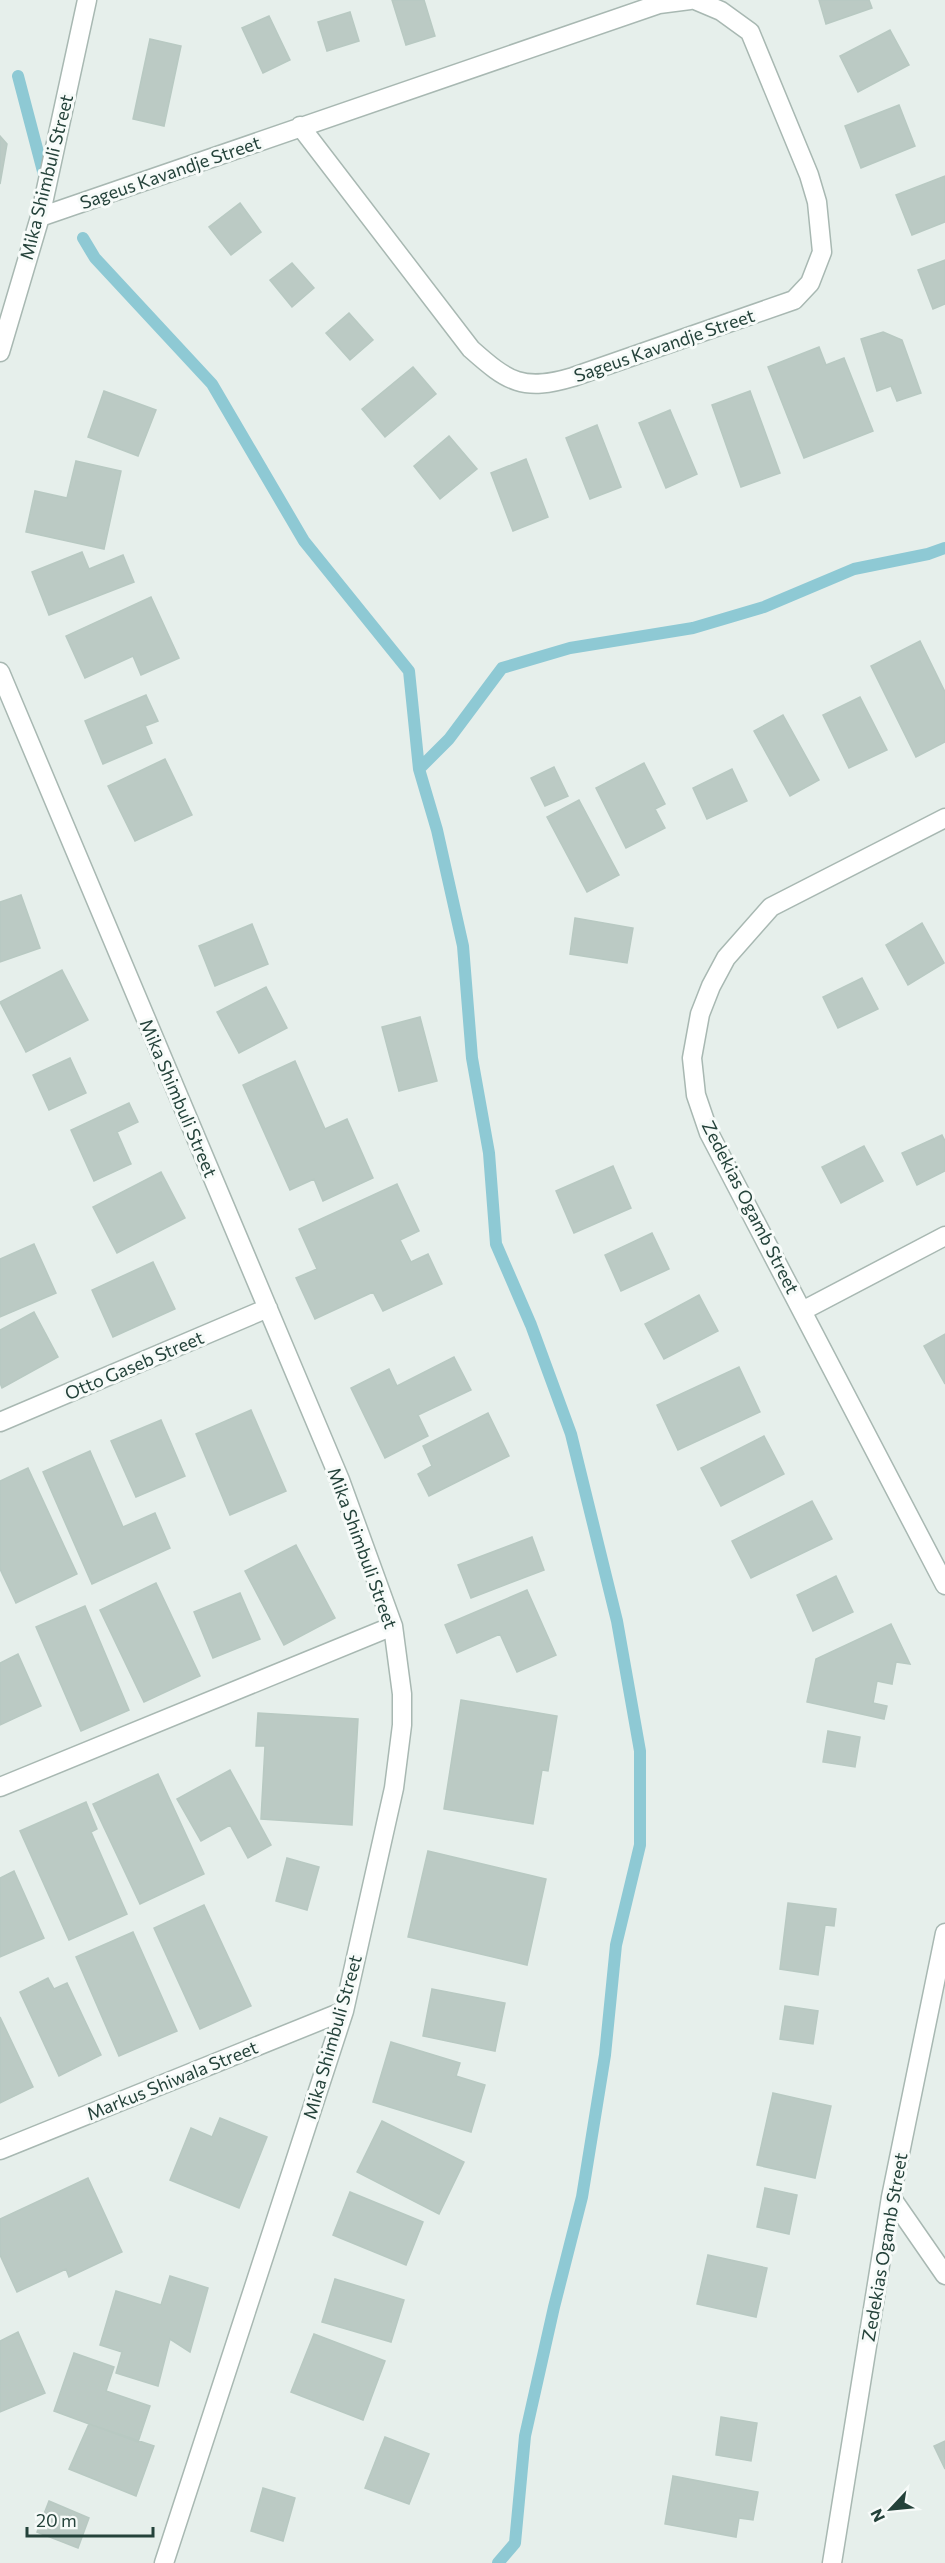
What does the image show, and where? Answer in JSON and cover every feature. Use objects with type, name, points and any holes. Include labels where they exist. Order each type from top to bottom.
[{"type":"street","name":"Mika Shimbuli Street","points":[[0,352],[3,330],[40,217],[87,0]]},
{"type":"street","name":"Sageus Kavandje Street","points":[[40,217],[300,126],[659,3],[692,0],[721,10],[750,32],[809,175],[817,201],[822,252],[810,283],[794,300],[573,377],[549,384],[520,383],[499,374],[471,349],[300,126]]},
{"type":"street","name":"Mika Shimbuli Street","points":[[0,672],[340,1480],[393,1626],[402,1694],[401,1735],[394,1788],[344,2011],[164,2563]]},
{"type":"street","name":"Zedekias Ogamb Street","points":[[945,818],[771,907],[726,958],[711,986],[700,1014],[692,1058],[696,1095],[709,1133],[804,1310],[945,1585]]},
{"type":"street","points":[[804,1310],[945,1236]]},
{"type":"street","name":"Otto Gaseb Street","points":[[0,1422],[268,1308]]},
{"type":"street","points":[[0,1787],[393,1626]]},
{"type":"street","name":"Zedekias Ogamb Street","points":[[831,2563],[891,2197],[945,1933]]},
{"type":"street","name":"Markus Shiwala Street","points":[[0,2150],[344,2011]]},
{"type":"street","points":[[891,2197],[945,2275]]},
{"type":"building","points":[[392,0],[424,0],[435,36],[406,45]]},
{"type":"building","points":[[819,0],[869,0],[872,8],[826,24]]},
{"type":"building","points":[[350,12],[359,41],[327,51],[318,22]]},
{"type":"building","points":[[269,16],[290,60],[263,73],[242,28]]},
{"type":"building","points":[[890,30],[909,65],[858,92],[840,56]]},
{"type":"building","points":[[150,39],[181,46],[164,126],[133,119]]},
{"type":"building","points":[[899,105],[915,146],[861,168],[845,126]]},
{"type":"building","points":[[0,136],[7,144],[0,184]]},
{"type":"building","points":[[945,176],[945,222],[912,235],[896,195]]},
{"type":"building","points":[[240,203],[261,232],[231,255],[209,227]]},
{"type":"building","points":[[945,260],[945,304],[933,309],[918,270]]},
{"type":"building","points":[[292,263],[314,288],[292,307],[270,280]]},
{"type":"building","points":[[349,313],[373,340],[350,360],[326,333]]},
{"type":"building","points":[[883,332],[902,340],[921,393],[897,401],[891,386],[877,391],[861,339]]},
{"type":"building","points":[[819,347],[826,365],[844,358],[873,431],[804,458],[768,367]]},
{"type":"building","points":[[413,367],[436,394],[385,437],[362,409]]},
{"type":"building","points":[[104,391],[156,410],[138,456],[88,437]]},
{"type":"building","points":[[750,391],[780,473],[741,487],[712,405]]},
{"type":"building","points":[[670,410],[697,474],[666,488],[639,423]]},
{"type":"building","points":[[597,425],[621,487],[590,499],[566,438]]},
{"type":"building","points":[[449,436],[477,469],[440,499],[414,466]]},
{"type":"building","points":[[526,459],[548,517],[513,531],[491,473]]},
{"type":"building","points":[[76,461],[121,471],[104,549],[26,532],[35,491],[67,498]]},
{"type":"building","points":[[82,552],[89,569],[123,555],[134,582],[49,615],[32,572]]},
{"type":"building","points":[[151,597],[179,658],[141,675],[133,656],[85,678],[66,636]]},
{"type":"building","points":[[920,641],[945,692],[945,742],[916,757],[871,666]]},
{"type":"building","points":[[146,695],[158,721],[145,726],[152,743],[103,764],[85,721]]},
{"type":"building","points":[[860,697],[887,750],[849,768],[823,715]]},
{"type":"building","points":[[783,715],[819,780],[790,796],[754,731]]},
{"type":"building","points":[[165,759],[192,815],[135,841],[108,786]]},
{"type":"building","points":[[644,763],[665,804],[655,809],[665,828],[626,848],[596,788]]},
{"type":"building","points":[[554,767],[568,796],[545,806],[531,778]]},
{"type":"building","points":[[732,769],[747,801],[707,819],[693,788]]},
{"type":"building","points":[[579,800],[619,875],[587,892],[547,817]]},
{"type":"building","points":[[21,895],[40,948],[0,962],[0,902]]},
{"type":"building","points":[[575,918],[633,928],[627,963],[570,954]]},
{"type":"building","points":[[922,923],[944,963],[908,985],[886,945]]},
{"type":"building","points":[[252,924],[268,964],[215,986],[199,946]]},
{"type":"building","points":[[62,970],[88,1020],[26,1052],[0,1002]]},
{"type":"building","points":[[862,978],[878,1009],[838,1028],[823,997]]},
{"type":"building","points":[[266,987],[287,1028],[239,1053],[217,1012]]},
{"type":"building","points":[[420,1017],[437,1081],[399,1091],[382,1027]]},
{"type":"building","points":[[70,1058],[86,1093],[49,1110],[33,1075]]},
{"type":"building","points":[[295,1061],[325,1129],[347,1119],[373,1178],[323,1201],[314,1179],[290,1190],[243,1085]]},
{"type":"building","points":[[129,1103],[138,1122],[117,1132],[131,1164],[94,1181],[71,1130]]},
{"type":"building","points":[[942,1135],[945,1141],[945,1171],[917,1185],[902,1153]]},
{"type":"building","points":[[864,1146],[883,1181],[841,1203],[822,1167]]},
{"type":"building","points":[[613,1166],[631,1208],[574,1233],[556,1191]]},
{"type":"building","points":[[161,1172],[185,1218],[117,1253],[93,1207]]},
{"type":"building","points":[[397,1184],[419,1231],[400,1240],[411,1262],[428,1254],[442,1284],[383,1311],[373,1292],[315,1319],[296,1278],[317,1269],[299,1229]]},
{"type":"building","points":[[652,1233],[669,1269],[621,1291],[605,1255]]},
{"type":"building","points":[[34,1244],[56,1293],[0,1317],[0,1259]]},
{"type":"building","points":[[153,1262],[175,1309],[113,1337],[92,1290]]},
{"type":"building","points":[[699,1295],[718,1331],[664,1359],[645,1324]]},
{"type":"building","points":[[34,1312],[58,1357],[2,1388],[0,1383],[0,1330]]},
{"type":"building","points":[[945,1334],[945,1384],[924,1346]]},
{"type":"building","points":[[454,1357],[471,1390],[418,1415],[428,1436],[385,1458],[351,1388],[389,1369],[397,1386]]},
{"type":"building","points":[[739,1367],[760,1412],[678,1450],[657,1405]]},
{"type":"building","points":[[251,1410],[286,1491],[230,1515],[196,1434]]},
{"type":"building","points":[[488,1413],[509,1456],[429,1496],[418,1474],[432,1466],[423,1446]]},
{"type":"building","points":[[161,1420],[185,1476],[136,1497],[111,1441]]},
{"type":"building","points":[[764,1436],[784,1474],[721,1506],[701,1468]]},
{"type":"building","points":[[90,1451],[123,1527],[155,1513],[170,1548],[92,1584],[43,1472]]},
{"type":"building","points":[[28,1468],[77,1574],[16,1603],[0,1569],[0,1481]]},
{"type":"building","points":[[812,1501],[832,1539],[751,1578],[732,1541]]},
{"type":"building","points":[[532,1537],[544,1570],[471,1598],[458,1565]]},
{"type":"building","points":[[296,1545],[335,1618],[284,1645],[245,1571]]},
{"type":"building","points":[[836,1576],[853,1612],[813,1631],[797,1595]]},
{"type":"building","points":[[156,1583],[200,1676],[144,1702],[100,1610]]},
{"type":"building","points":[[527,1590],[556,1655],[517,1672],[500,1634],[457,1653],[445,1625]]},
{"type":"building","points":[[240,1593],[260,1639],[213,1658],[194,1612]]},
{"type":"building","points":[[85,1606],[129,1710],[81,1731],[36,1627]]},
{"type":"building","points":[[891,1624],[910,1664],[896,1662],[892,1684],[877,1681],[873,1703],[887,1706],[884,1719],[807,1702],[816,1659]]},
{"type":"building","points":[[18,1654],[41,1706],[0,1725],[0,1663]]},
{"type":"building","points":[[461,1700],[557,1716],[548,1771],[542,1770],[533,1824],[444,1809]]},
{"type":"building","points":[[258,1713],[358,1719],[352,1825],[261,1819],[265,1746],[256,1746]]},
{"type":"building","points":[[828,1731],[860,1737],[855,1767],[823,1762]]},
{"type":"building","points":[[230,1770],[271,1845],[248,1858],[230,1825],[201,1841],[177,1799]]},
{"type":"building","points":[[158,1774],[204,1874],[140,1904],[93,1804]]},
{"type":"building","points":[[86,1802],[97,1829],[91,1832],[127,1914],[69,1940],[20,1831]]},
{"type":"building","points":[[428,1851],[546,1879],[527,1965],[408,1937]]},
{"type":"building","points":[[287,1858],[319,1867],[307,1910],[276,1901]]},
{"type":"building","points":[[14,1871],[44,1938],[0,1957],[0,1878]]},
{"type":"building","points":[[788,1903],[836,1909],[834,1926],[825,1925],[818,1975],[780,1969]]},
{"type":"building","points":[[204,1905],[251,2006],[200,2029],[154,1928]]},
{"type":"building","points":[[133,1932],[177,2031],[119,2056],[76,1957]]},
{"type":"building","points":[[48,1978],[54,1989],[67,1983],[101,2055],[59,2076],[20,1992]]},
{"type":"building","points":[[432,1989],[505,2003],[495,2051],[423,2036]]},
{"type":"building","points":[[785,2006],[818,2011],[813,2044],[780,2039]]},
{"type":"building","points":[[0,2017],[33,2087],[0,2103]]},
{"type":"building","points":[[391,2042],[460,2063],[456,2076],[485,2085],[471,2132],[373,2102]]},
{"type":"building","points":[[773,2093],[831,2106],[815,2178],[757,2165]]},
{"type":"building","points":[[220,2118],[267,2137],[239,2208],[170,2180],[191,2128],[212,2137]]},
{"type":"building","points":[[382,2121],[464,2162],[439,2214],[357,2172]]},
{"type":"building","points":[[88,2178],[122,2252],[69,2277],[66,2269],[17,2292],[0,2255],[0,2219]]},
{"type":"building","points":[[765,2188],[797,2195],[789,2234],[757,2227]]},
{"type":"building","points":[[350,2192],[423,2222],[406,2265],[333,2235]]},
{"type":"building","points":[[708,2255],[767,2268],[756,2317],[697,2304]]},
{"type":"building","points":[[170,2276],[208,2288],[190,2352],[170,2339],[158,2386],[116,2373],[122,2352],[100,2345],[116,2291],[161,2305]]},
{"type":"building","points":[[335,2279],[404,2300],[391,2342],[322,2322]]},
{"type":"building","points":[[18,2332],[45,2393],[0,2412],[0,2341]]},
{"type":"building","points":[[314,2334],[385,2361],[363,2420],[291,2392]]},
{"type":"building","points":[[74,2353],[114,2367],[106,2391],[150,2406],[138,2442],[54,2411]]},
{"type":"building","points":[[721,2417],[757,2423],[751,2461],[716,2455]]},
{"type":"building","points":[[89,2424],[154,2446],[136,2496],[69,2469]]},
{"type":"building","points":[[385,2437],[429,2454],[409,2504],[365,2488]]},
{"type":"building","points":[[945,2441],[945,2469],[934,2446]]},
{"type":"building","points":[[673,2476],[758,2492],[753,2520],[739,2518],[736,2537],[665,2524]]},
{"type":"building","points":[[263,2488],[295,2498],[283,2541],[251,2531]]},
{"type":"building","points":[[49,2501],[89,2518],[78,2548],[37,2532]]},
{"type":"waterway","points":[[18,76],[45,179]]},
{"type":"waterway","points":[[83,238],[95,258],[212,384],[304,541],[409,671],[419,769],[437,830],[463,946],[472,1058],[489,1153],[496,1244],[531,1325],[571,1434],[617,1621],[640,1751],[640,1845],[616,1945],[605,2055],[582,2197],[525,2436],[515,2543],[498,2563]]},
{"type":"waterway","points":[[419,769],[449,739],[502,668],[570,648],[693,628],[764,607],[854,569],[928,554],[945,548]]}]
